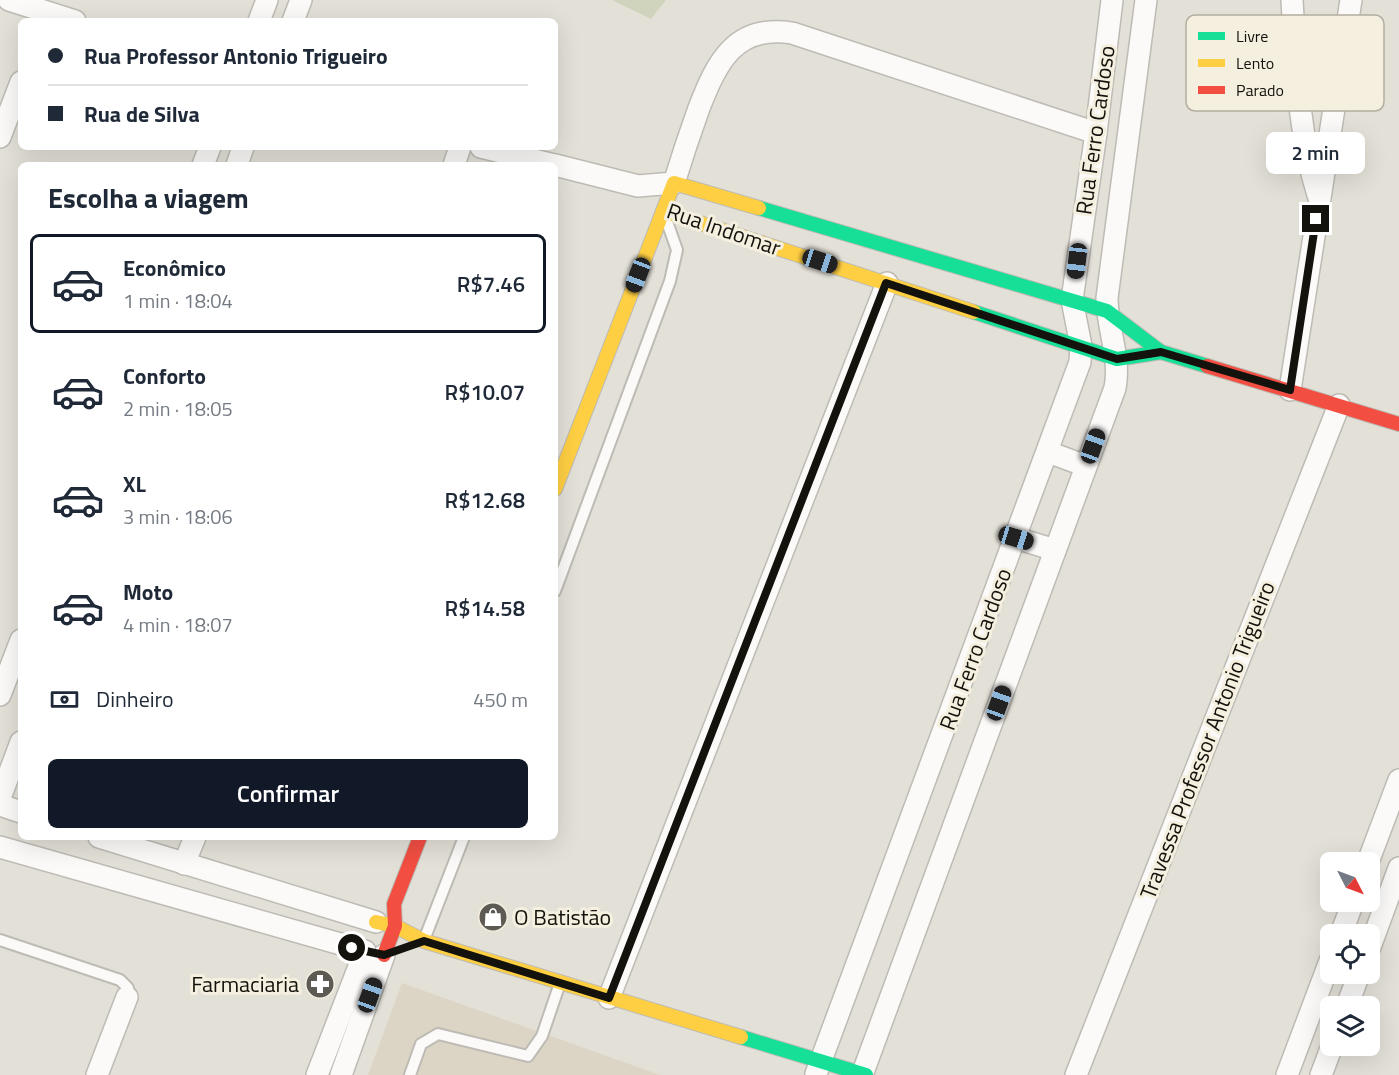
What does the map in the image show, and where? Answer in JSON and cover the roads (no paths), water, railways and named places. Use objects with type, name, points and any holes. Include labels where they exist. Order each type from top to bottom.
[{"type":"street","points":[[9,0],[46,17]]},
{"type":"street","points":[[260,18],[267,0]]},
{"type":"street","points":[[294,18],[301,0]]},
{"type":"street","name":"Rua Ferro Cardoso","points":[[818,1069],[1077,372],[1081,346],[1072,300],[1112,0]]},
{"type":"street","name":"Rua Ferro Cardoso","points":[[863,1075],[1114,388],[1117,359],[1107,311],[1146,0]]},
{"type":"street","points":[[1292,0],[1293,15]]},
{"type":"street","points":[[1350,15],[1352,0]]},
{"type":"street","points":[[558,481],[674,183],[685,146],[715,69],[731,49],[743,40],[773,30],[792,33],[1096,133]]},
{"type":"street","points":[[0,137],[18,90]]},
{"type":"street","points":[[1299,111],[1304,145],[1319,198]]},
{"type":"street","points":[[1290,390],[1334,111]]},
{"type":"street","name":"Rua Indomar","points":[[493,150],[542,162]]},
{"type":"street","name":"Rua Indomar","points":[[558,166],[638,186],[674,183],[1072,300],[1107,311],[1161,352],[1399,424]]},
{"type":"street","name":"Rua Indomar","points":[[638,186],[663,211],[1117,359],[1161,352]]},
{"type":"street","points":[[609,998],[886,283]]},
{"type":"street","name":"Travessa Professor Antonio Trigueiro","points":[[1076,1075],[1339,405]]},
{"type":"street","points":[[1048,452],[1086,466]]},
{"type":"street","points":[[1016,538],[1055,550]]},
{"type":"street","points":[[0,695],[18,648]]},
{"type":"street","points":[[0,798],[18,750]]},
{"type":"street","points":[[1372,852],[1399,780]]},
{"type":"street","points":[[0,805],[18,811]]},
{"type":"street","points":[[108,840],[184,864],[377,938],[424,941]]},
{"type":"street","points":[[184,864],[194,840]]},
{"type":"street","points":[[317,1075],[394,904],[419,840]]},
{"type":"street","points":[[0,847],[377,938],[424,941],[609,998],[818,1069],[863,1075]]},
{"type":"street","points":[[1378,924],[1399,868]]},
{"type":"street","points":[[341,1075],[377,938]]},
{"type":"street","points":[[1287,1075],[1321,984]]},
{"type":"street","points":[[97,1075],[127,997]]},
{"type":"street","points":[[1321,1075],[1328,1056]]},
{"type":"lane","points":[[558,583],[670,281],[677,250],[663,211]]},
{"type":"lane","points":[[424,941],[463,840]]},
{"type":"lane","points":[[0,940],[120,980],[128,988],[127,997]]},
{"type":"lane","points":[[410,1075],[421,1044],[438,1034],[528,1056],[542,1036],[560,983]]},
{"type":"place","name":"O Batistão","points":[[493,917]]},
{"type":"place","name":"Farmaciaria","points":[[320,984]]}]
